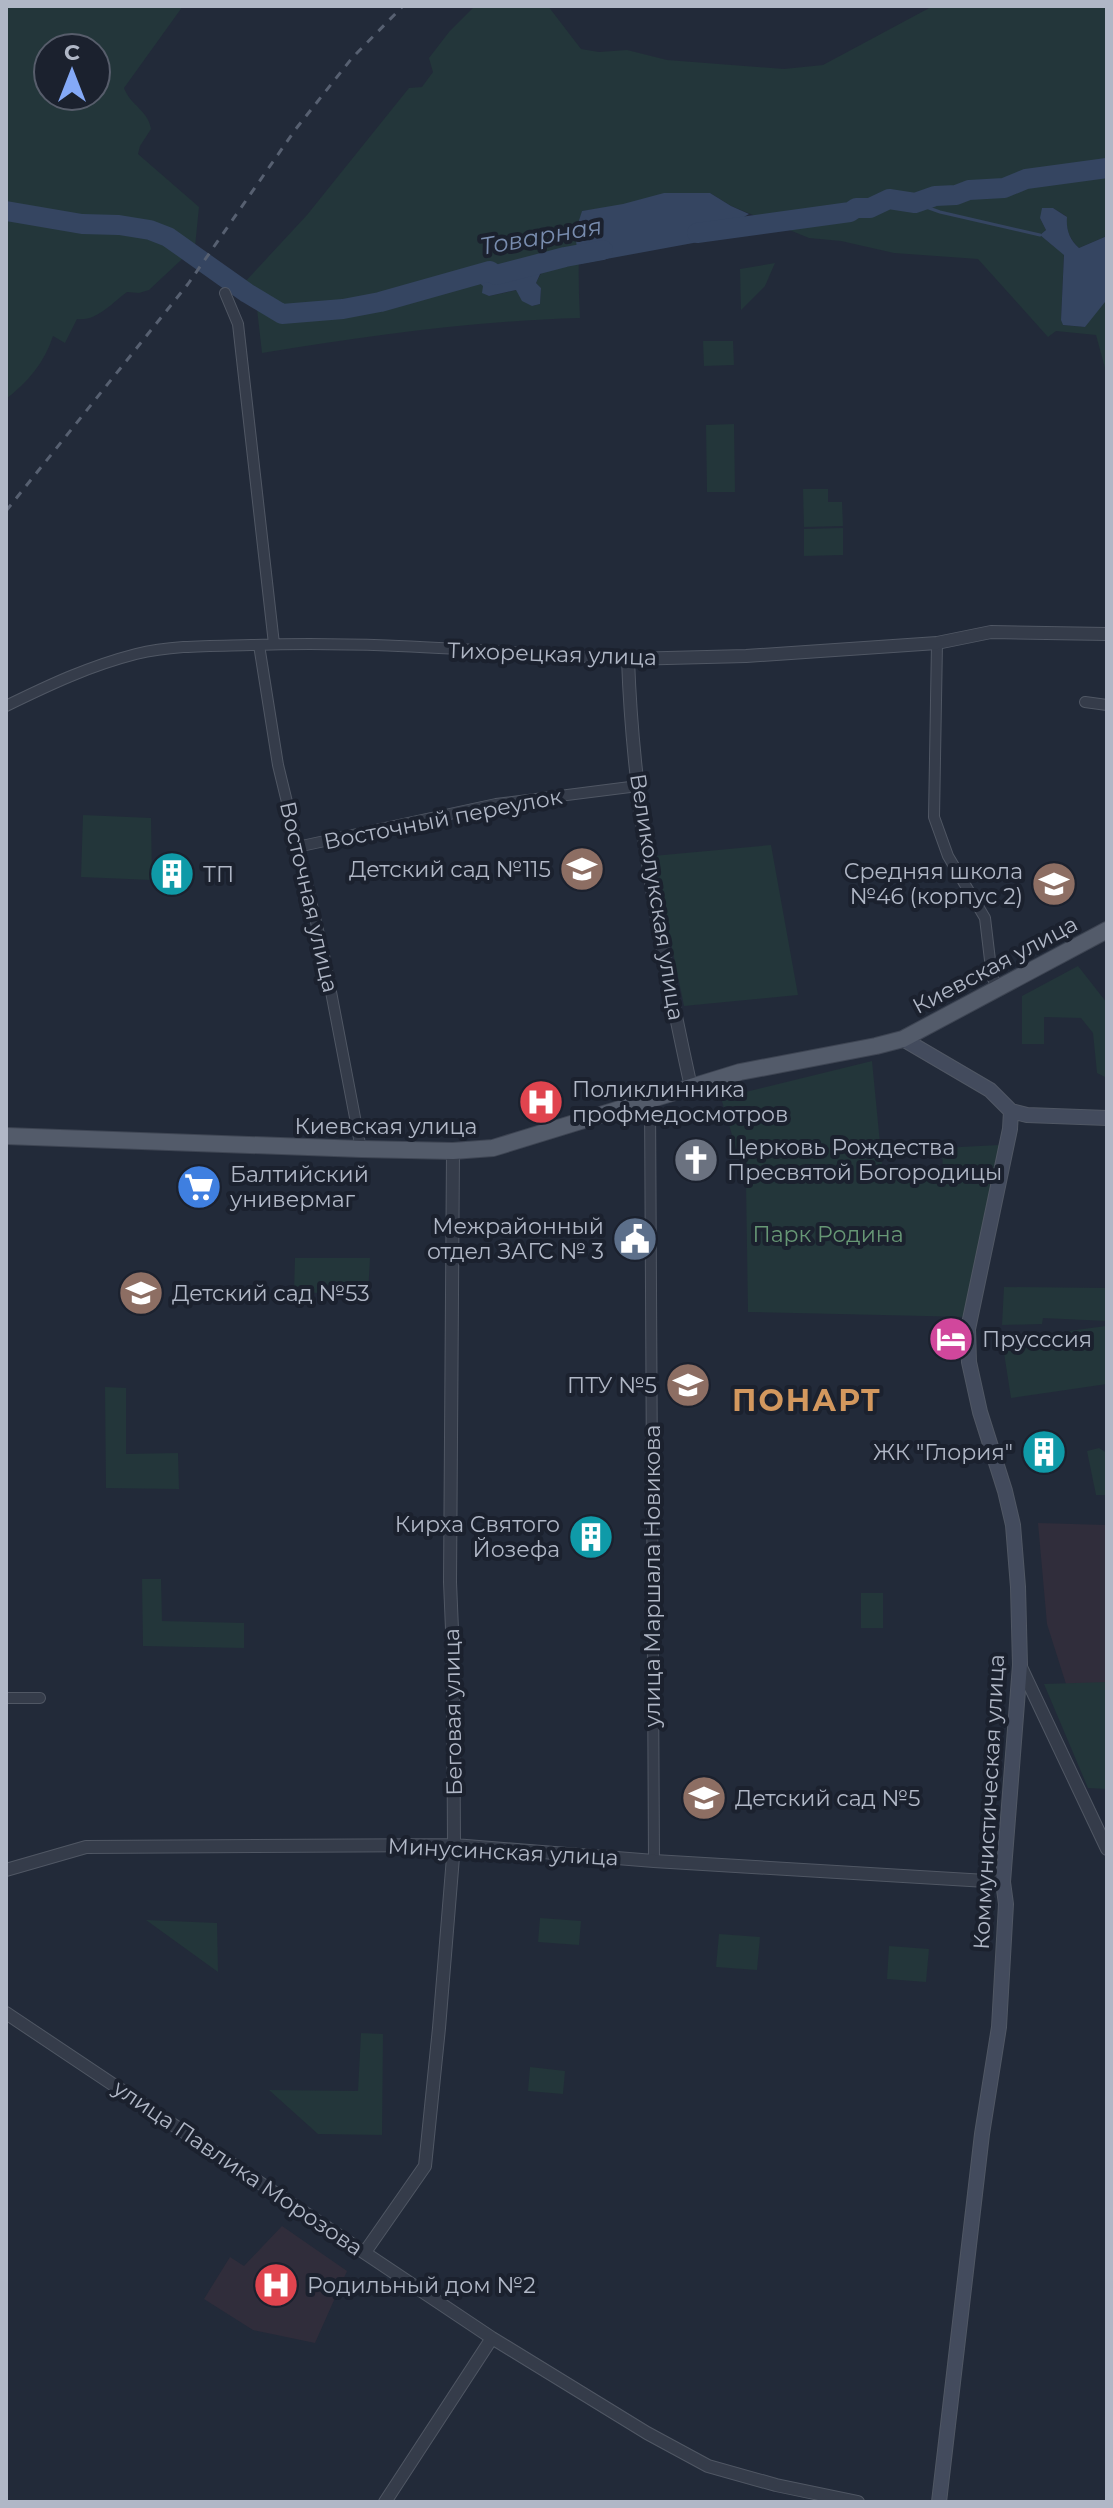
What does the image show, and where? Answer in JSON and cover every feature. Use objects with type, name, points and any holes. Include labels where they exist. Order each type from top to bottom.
[{"type":"main road","name":"Киевская улица","points":[[6,1136],[361,1149],[453,1151],[493,1148],[740,1072],[903,1039],[1107,930]]},
{"type":"main road","points":[[903,1039],[990,1090],[1011,1111],[1027,1115],[1107,1118]]},
{"type":"main road","name":"Коммунистическая улица","points":[[939,2502],[982,2134],[999,2027],[1006,1904],[1003,1882],[1020,1665],[1013,1525],[980,1412],[969,1362],[968,1329],[1010,1129],[1011,1111]]},
{"type":"street","points":[[225,293],[238,324],[274,644]]},
{"type":"street","name":"Тихорецкая улица","points":[[6,706],[72,674],[139,654],[182,647],[274,644],[473,649],[628,659],[731,657],[937,643],[991,632],[1107,634]]},
{"type":"street","points":[[937,643],[934,817],[948,856],[985,918],[992,977],[998,988]]},
{"type":"street","name":"Восточная улица","points":[[259,645],[278,765],[324,955],[361,1149]]},
{"type":"street","name":"Великолукская улица","points":[[628,659],[643,833],[662,953],[691,1087]]},
{"type":"street","points":[[1085,702],[1107,705]]},
{"type":"street","name":"Восточный переулок","points":[[297,847],[496,804],[638,786]]},
{"type":"street","name":"улица Маршала Новикова","points":[[650,1100],[654,1861]]},
{"type":"street","name":"Беговая улица","points":[[365,2252],[425,2166],[454,1845],[450,1582],[453,1151]]},
{"type":"street","points":[[1020,1665],[1107,1849]]},
{"type":"street","points":[[6,1698],[40,1698]]},
{"type":"street","name":"Минусинская улица","points":[[6,1870],[86,1847],[454,1845],[654,1861],[1003,1882]]},
{"type":"street","name":"улица Павлика Морозова","points":[[6,2013],[492,2338],[647,2433],[708,2466],[776,2485],[858,2502]]},
{"type":"street","points":[[385,2502],[492,2338]]},
{"type":"shaded area","points":[[1038,1523],[1107,1525],[1107,1786],[1096,1779],[1047,1624]]},
{"type":"shaded area","name":"Родильный дом №2","points":[[282,2226],[347,2271],[315,2343],[253,2330],[204,2299],[230,2257],[244,2266]]},
{"type":"green space","points":[[6,6],[183,6],[124,88],[146,117],[151,129],[138,154],[199,207],[195,247],[149,290],[127,292],[97,315],[77,319],[65,343],[53,336],[45,355],[21,386],[6,399]]},
{"type":"green space","points":[[475,6],[548,6],[581,49],[599,52],[627,50],[667,60],[784,69],[823,65],[933,6],[1107,6],[1107,236],[1079,248],[1069,234],[1066,216],[1053,208],[1040,218],[1046,230],[1040,235],[1064,254],[1063,325],[1085,327],[1107,284],[1105,368],[1096,335],[1056,331],[1048,337],[978,259],[894,253],[841,241],[809,238],[731,206],[710,193],[582,211],[580,318],[421,330],[262,353],[257,309],[243,284],[307,215],[409,88],[422,87],[433,72],[429,58]],"holes":[[[542,251],[565,257],[547,267],[536,283],[541,288],[540,304],[532,306],[517,290],[489,296],[483,293],[483,286],[507,266],[539,260]]]},
{"type":"green space","points":[[775,263],[765,286],[741,310],[740,269]]},
{"type":"green space","points":[[703,341],[733,341],[734,365],[704,366]]},
{"type":"green space","points":[[734,424],[735,492],[707,492],[706,425]]},
{"type":"green space","points":[[803,489],[828,489],[828,502],[842,502],[843,526],[804,527]]},
{"type":"green space","points":[[843,528],[843,555],[804,556],[804,529]]},
{"type":"green space","points":[[83,815],[151,818],[152,880],[81,877]]},
{"type":"green space","points":[[771,845],[798,995],[684,1006],[653,856]]},
{"type":"green space","points":[[1078,966],[1107,1003],[1107,1078],[1097,1073],[1093,1033],[1081,1018],[1044,1017],[1044,1044],[1022,1044],[1022,996]]},
{"type":"green space","name":"Парк Родина","points":[[872,1061],[883,1174],[943,1172],[942,1148],[999,1145],[968,1317],[748,1312],[746,1182],[721,1098]]},
{"type":"green space","points":[[295,1258],[370,1258],[368,1295],[294,1292]]},
{"type":"green space","points":[[1004,1287],[1107,1288],[1107,1321],[1043,1318],[1042,1324],[1002,1325]]},
{"type":"green space","points":[[1106,1326],[1107,1384],[1011,1398],[1002,1340]]},
{"type":"green space","points":[[105,1387],[126,1388],[126,1454],[178,1453],[179,1489],[106,1488]]},
{"type":"green space","points":[[1099,1448],[1107,1453],[1107,1495],[1096,1495],[1087,1451]]},
{"type":"green space","points":[[142,1579],[161,1579],[162,1621],[244,1623],[244,1648],[143,1646]]},
{"type":"green space","points":[[861,1593],[883,1593],[883,1628],[861,1628]]},
{"type":"green space","points":[[1107,1682],[1107,1789],[1088,1788],[1044,1684]]},
{"type":"green space","points":[[540,1918],[581,1921],[579,1945],[538,1942]]},
{"type":"green space","points":[[146,1920],[217,1923],[218,1972]]},
{"type":"green space","points":[[719,1934],[760,1937],[757,1970],[716,1967]]},
{"type":"green space","points":[[889,1946],[929,1949],[926,1982],[887,1979]]},
{"type":"green space","points":[[361,2033],[383,2034],[382,2135],[318,2134],[269,2090],[358,2091]]},
{"type":"green space","points":[[530,2067],[565,2071],[563,2094],[528,2091]]},
{"type":"water","points":[[664,193],[710,193],[749,214],[704,241],[579,264],[575,233],[582,211]]},
{"type":"water","points":[[1042,208],[1053,208],[1067,217],[1069,234],[1079,248],[1107,236],[1105,302],[1085,327],[1063,325],[1061,320],[1064,255],[1040,235],[1046,230],[1040,218]]},
{"type":"water","points":[[542,251],[565,257],[565,263],[549,263],[541,272],[536,283],[541,288],[540,304],[532,306],[522,301],[516,290],[489,296],[482,293],[483,286],[476,280],[538,260]]},
{"type":"waterway","name":"Товарная","points":[[697,233],[850,212],[856,208],[870,208],[889,199],[915,203],[969,190],[1004,188],[1026,179],[1107,168]]},
{"type":"waterway","points":[[915,203],[940,212],[1040,235]]},
{"type":"waterway","name":"Товарная","points":[[6,211],[82,224],[150,230],[168,237],[282,314],[343,309],[380,302],[490,271],[496,275],[603,250]]},
{"type":"railway","points":[[6,511],[188,284],[295,130],[352,58],[403,6]]},
{"type":"place","name":"Детский сад №115","points":[[582,869]]},
{"type":"place","name":"ТП","points":[[172,874]]},
{"type":"place","name":"Средняя школа №46 (корпус 2)","points":[[1054,884]]},
{"type":"place","name":"Поликлинника профмедосмотров","points":[[541,1102]]},
{"type":"place","name":"Церковь Рождества Пресвятой Богородицы","points":[[696,1160]]},
{"type":"place","name":"Балтийский универмаг","points":[[199,1187]]},
{"type":"place","name":"Межрайонный отдел ЗАГС № 3","points":[[635,1239]]},
{"type":"place","name":"Детский сад №53","points":[[141,1293]]},
{"type":"place","name":"Прусссия","points":[[951,1339]]},
{"type":"place","name":"ПТУ №5","points":[[688,1385]]},
{"type":"place","name":"ЖК \"Глория\"","points":[[1044,1452]]},
{"type":"place","name":"Кирха Святого Йозефа","points":[[591,1537]]},
{"type":"place","name":"Детский сад №5","points":[[704,1798]]},
{"type":"place","name":"Родильный дом №2","points":[[276,2285]]},
{"type":"district","name":"ПОНАРТ","points":[[807,1400]]}]
